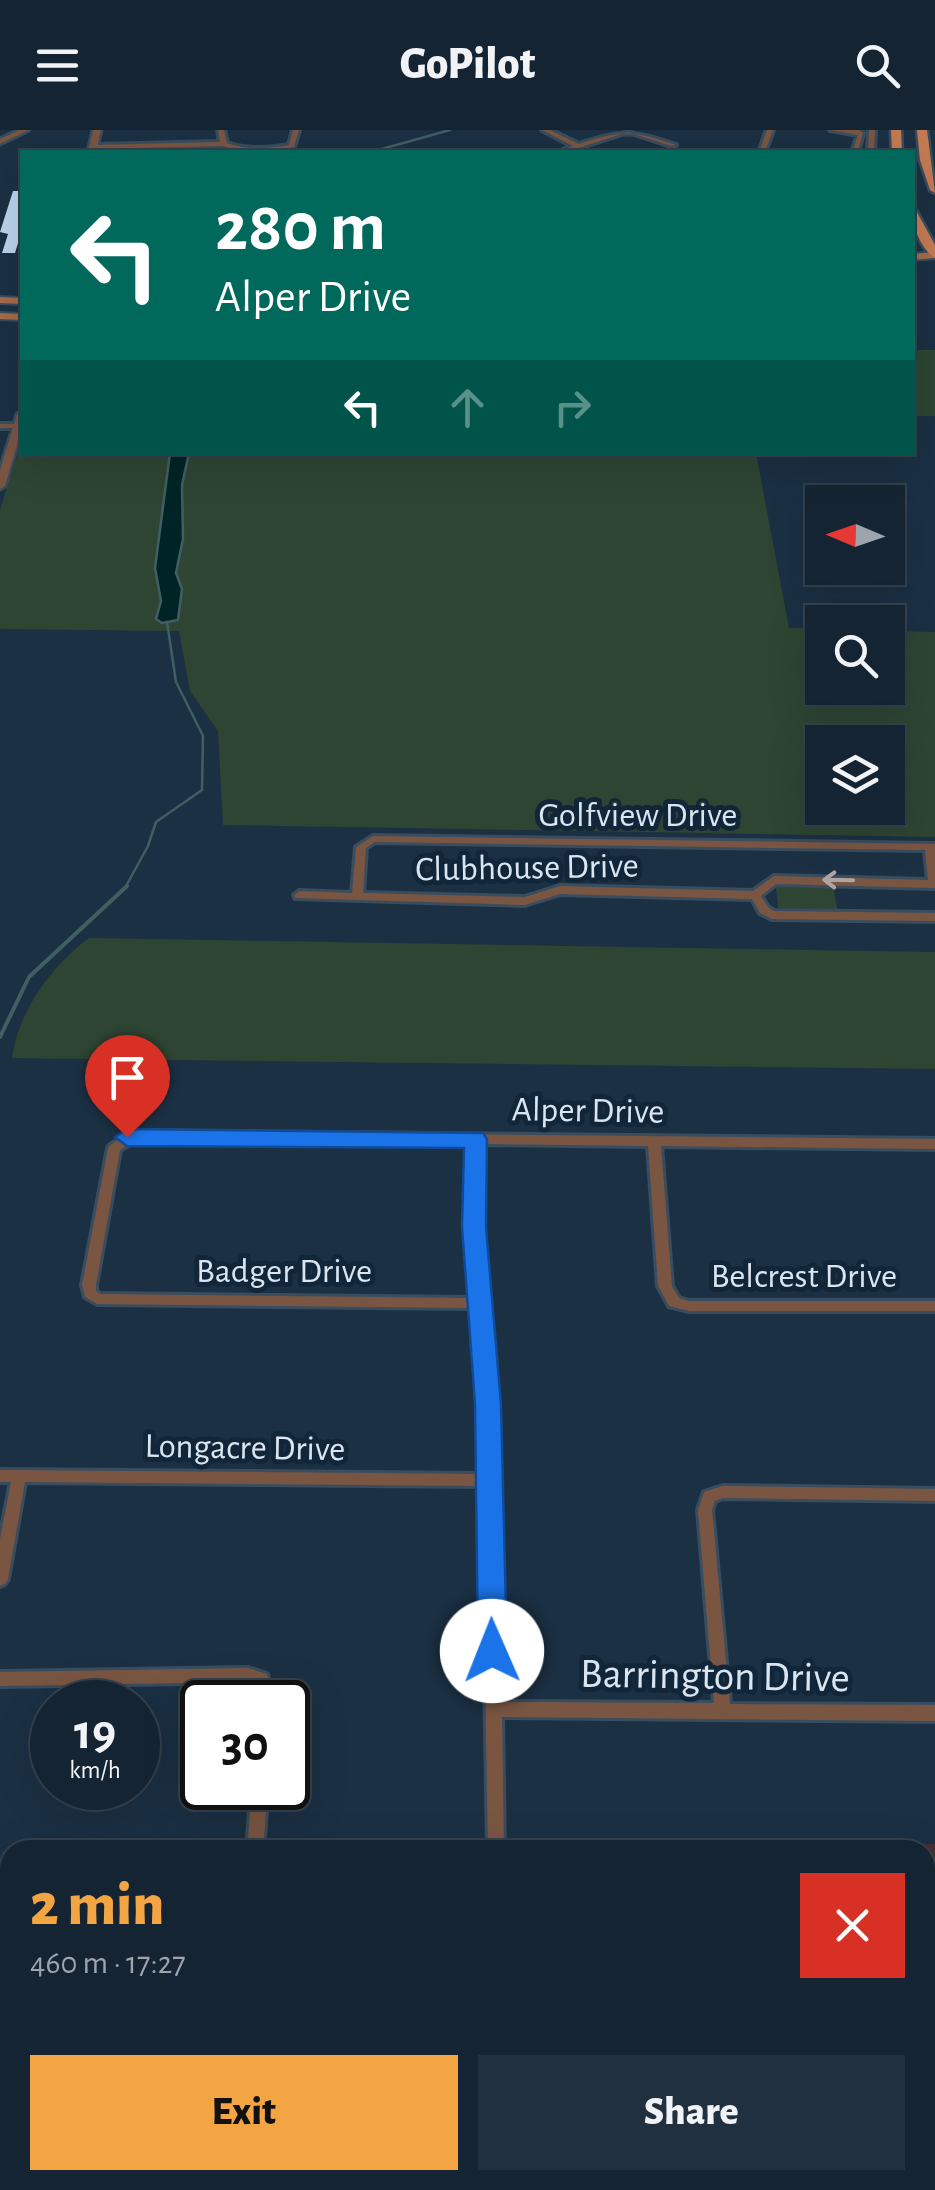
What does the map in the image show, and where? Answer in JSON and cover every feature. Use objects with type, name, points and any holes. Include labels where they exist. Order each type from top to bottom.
[{"type":"main road","points":[[922,130],[919,158],[935,190]]},
{"type":"main road","points":[[915,217],[934,251]]},
{"type":"street","points":[[0,142],[25,130]]},
{"type":"street","points":[[98,130],[93,150],[224,144],[236,148],[290,147],[296,130]]},
{"type":"street","points":[[220,130],[224,144]]},
{"type":"street","points":[[544,130],[571,150],[628,130],[673,146]]},
{"type":"street","points":[[834,130],[854,131]]},
{"type":"street","points":[[0,486],[20,420]]},
{"type":"street","points":[[0,426],[17,430]]},
{"type":"street","points":[[0,434],[17,430]]},
{"type":"street","name":"Golfview Drive","points":[[357,896],[360,847],[373,839],[933,847],[934,883]]},
{"type":"street","name":"Clubhouse Drive","points":[[299,895],[525,901],[560,890],[755,895],[774,880],[934,883]]},
{"type":"street","name":"Clubhouse Drive","points":[[755,895],[772,915],[935,918]]},
{"type":"street","name":"Alper Drive","points":[[90,1294],[114,1148],[121,1140],[133,1136],[935,1144]]},
{"type":"street","points":[[475,1139],[474,1227],[490,1480],[496,1840]]},
{"type":"street","name":"Belcrest Drive","points":[[654,1142],[664,1286],[674,1302],[688,1306],[935,1306]]},
{"type":"street","name":"Badger Drive","points":[[90,1294],[103,1300],[480,1303]]},
{"type":"street","name":"Longacre Drive","points":[[0,1476],[490,1480]]},
{"type":"street","points":[[0,1580],[19,1476]]},
{"type":"street","points":[[723,1712],[706,1510],[709,1497],[723,1492],[935,1495]]},
{"type":"street","points":[[0,1679],[248,1674],[261,1680]]},
{"type":"street","name":"Barrington Drive","points":[[494,1709],[935,1713]]},
{"type":"street","points":[[257,1840],[259,1810]]},
{"type":"shaded area","points":[[915,350],[935,350],[935,416],[915,416]]},
{"type":"shaded area","points":[[20,446],[20,455],[756,455],[789,628],[805,628],[805,705],[905,705],[905,631],[935,632],[935,837],[223,825],[218,731],[190,691],[179,631],[0,629],[0,510]]},
{"type":"shaded area","points":[[170,455],[189,455],[182,485],[183,539],[176,573],[182,589],[178,620],[162,623],[156,619],[161,601],[155,568]]},
{"type":"shaded area","points":[[776,887],[834,888],[837,909],[778,908]]},
{"type":"shaded area","points":[[89,938],[935,952],[935,1069],[12,1058],[21,1024],[38,991]]},
{"type":"building","points":[[13,191],[20,191],[20,237],[15,253],[2,253],[8,234],[0,232]]},
{"type":"waterway","points":[[378,150],[450,130]]},
{"type":"waterway","points":[[125,888],[156,822],[202,790],[203,736],[176,682],[167,622]]},
{"type":"waterway","points":[[0,1037],[29,977],[125,888]]},
{"type":"route","points":[[127,1137],[475,1139],[474,1227],[488,1404],[492,1651]]}]
